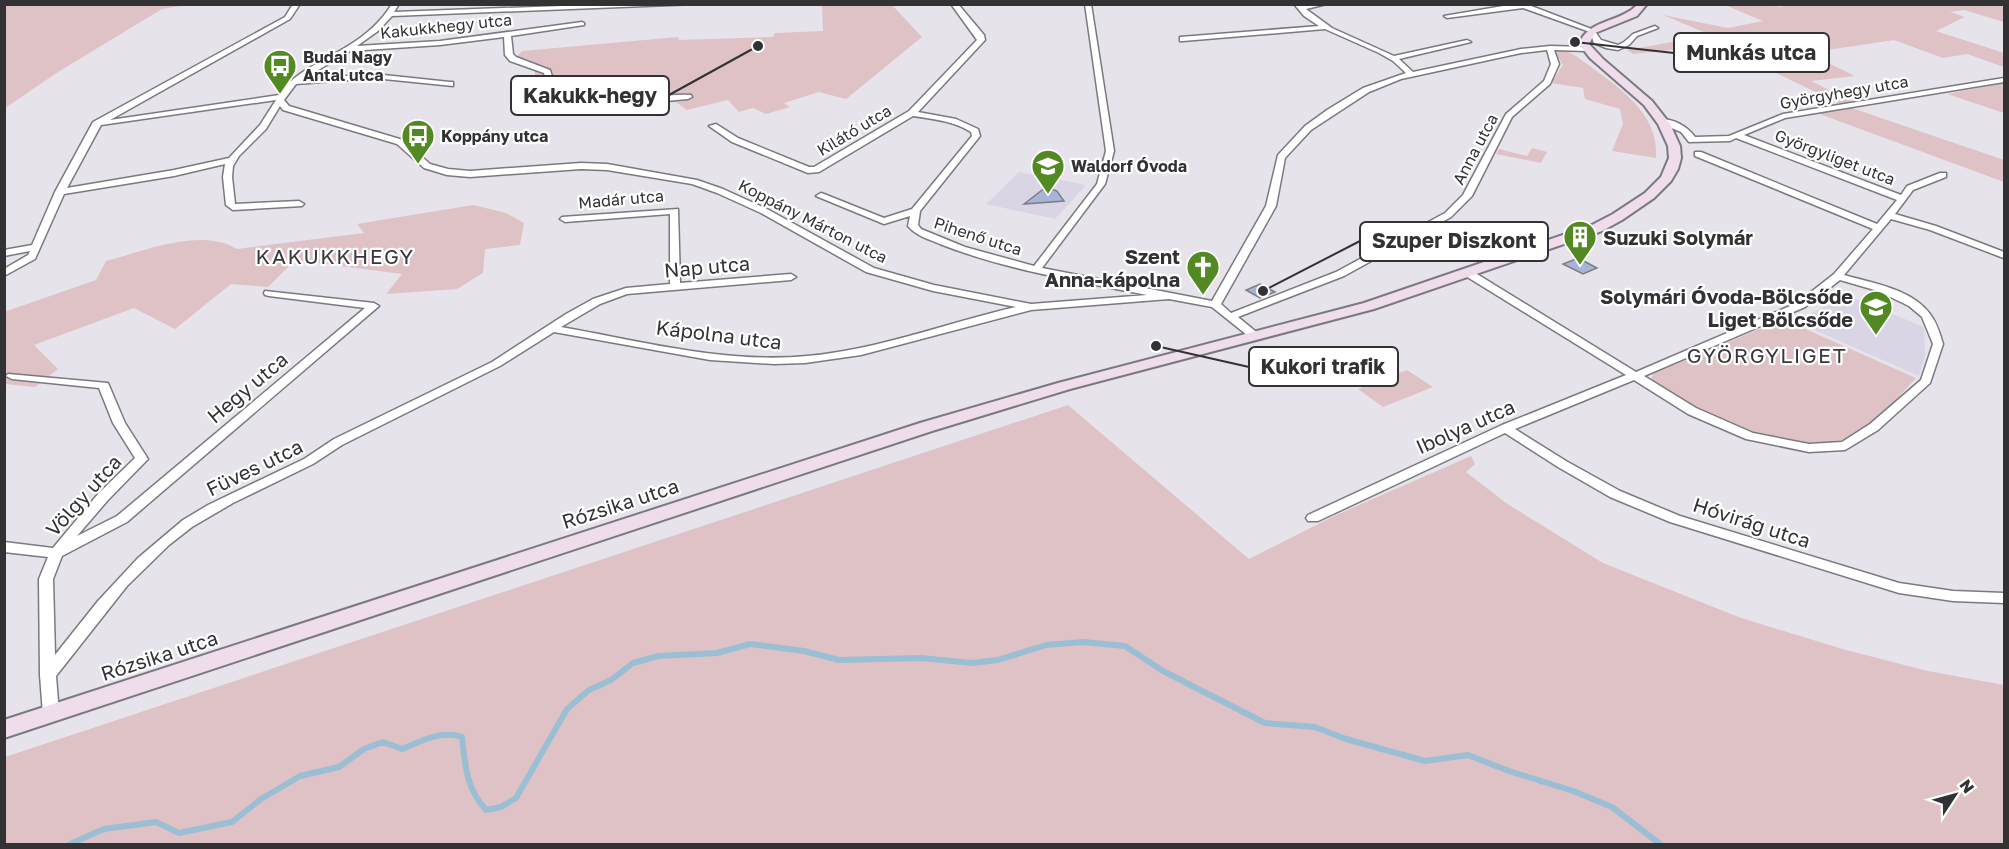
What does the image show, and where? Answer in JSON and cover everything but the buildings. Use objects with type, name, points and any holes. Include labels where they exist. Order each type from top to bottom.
[{"type":"main road","points":[[1587,49],[1584,40],[1592,30],[1634,14],[1643,4]]},
{"type":"main road","name":"Rózsika utca","points":[[4,729],[926,427],[1064,386],[1369,306],[1597,228],[1631,210],[1657,188],[1672,168],[1674,144],[1663,121],[1642,96],[1587,49]]},
{"type":"street","points":[[4,273],[32,257],[60,192],[96,124],[288,18],[297,4]]},
{"type":"street","points":[[298,204],[236,208],[231,206],[227,171],[231,160],[263,127],[280,99],[294,82],[349,49],[391,14],[396,4]]},
{"type":"street","points":[[391,14],[693,4]]},
{"type":"street","points":[[912,113],[981,40],[981,37],[954,4]]},
{"type":"street","points":[[1036,270],[1101,184],[1110,151],[1088,4]]},
{"type":"street","points":[[1298,6],[1324,4]]},
{"type":"street","points":[[1447,16],[1521,5],[1592,30],[1598,38],[1597,41],[1605,45],[1623,47]]},
{"type":"street","points":[[1298,6],[1328,27],[1393,58],[1411,74]]},
{"type":"street","name":"Kakukkhegy utca","points":[[349,49],[440,43],[582,24]]},
{"type":"street","points":[[1183,39],[1328,27]]},
{"type":"street","points":[[1623,58],[1618,52],[1629,44],[1635,35],[1655,28]]},
{"type":"street","points":[[507,34],[509,55],[548,72],[552,90],[563,97],[624,100],[688,97]]},
{"type":"street","points":[[1393,58],[1467,42]]},
{"type":"street","points":[[1256,337],[1215,305],[1271,206],[1281,158],[1308,128],[1330,112],[1380,84],[1411,74],[1521,51],[1550,48],[1587,49]]},
{"type":"street","name":"Anna utca","points":[[1232,316],[1340,274],[1448,215],[1467,196],[1509,116],[1547,82],[1555,64],[1550,48]]},
{"type":"street","points":[[294,82],[374,76],[450,84]]},
{"type":"street","name":"Györgyhegy utca","points":[[1663,121],[1681,128],[1692,140],[1720,140],[1738,136],[1783,117],[2004,80]]},
{"type":"street","points":[[96,124],[280,99]]},
{"type":"street","name":"Koppány Márton utca","points":[[280,99],[286,108],[400,142],[427,166],[447,172],[470,174],[581,166],[607,167],[694,182],[720,190],[764,211],[870,270],[933,288],[1031,307],[1170,296]]},
{"type":"street","name":"Kilátó utca","points":[[713,126],[735,140],[808,170],[816,170],[912,113]]},
{"type":"street","name":"Pihenő utca","points":[[912,113],[950,120],[970,127],[975,130],[976,136],[915,211],[913,226],[921,233],[962,249],[1036,270],[1215,305]]},
{"type":"street","name":"Györgyliget utca","points":[[1738,136],[1903,199],[1891,216]]},
{"type":"street","points":[[1698,154],[1879,228]]},
{"type":"street","points":[[60,192],[174,173],[231,160]]},
{"type":"street","points":[[1903,199],[1910,188],[1942,175]]},
{"type":"street","points":[[821,195],[884,221],[915,211]]},
{"type":"street","name":"Madár utca","points":[[565,219],[675,211],[675,286]]},
{"type":"street","points":[[1891,216],[1933,228],[2004,255]]},
{"type":"street","name":"Ibolya utca","points":[[1313,518],[1506,428],[1786,312],[1813,296],[1838,276],[1891,216]]},
{"type":"street","points":[[4,253],[37,247]]},
{"type":"street","points":[[1468,273],[1692,411],[1750,436],[1809,448],[1845,446],[1874,428],[1926,381],[1938,344],[1923,311],[1886,291],[1838,276]]},
{"type":"street","name":"Nap utca","points":[[552,328],[580,309],[602,298],[626,291],[791,277]]},
{"type":"street","name":"Hegy utca","points":[[56,554],[122,519],[374,306],[269,292]]},
{"type":"street","name":"Kápolna utca","points":[[552,328],[737,359],[779,361],[832,356],[1031,307]]},
{"type":"street","name":"Füves utca","points":[[48,675],[115,588],[161,545],[212,508],[320,456],[338,442],[496,364],[552,328]]},
{"type":"street","name":"Völgy utca","points":[[12,376],[104,385],[119,423],[142,459],[103,497],[56,554],[46,579],[48,675]]},
{"type":"street","name":"Hóvirág utca","points":[[1506,428],[1615,494],[1675,519],[1899,588],[1953,596],[2004,598]]},
{"type":"street","name":"Völgy utca","points":[[4,547],[56,554]]},
{"type":"street","points":[[48,675],[51,714]]},
{"type":"shaded area","points":[[5,4],[187,5],[162,9],[58,72],[5,108]]},
{"type":"shaded area","points":[[1753,4],[1782,7],[1786,4],[2004,5],[2004,22],[1964,10],[1950,12],[1965,17],[1936,31],[2004,53],[2004,67],[1967,54],[1943,58],[1894,40],[1808,53],[1855,76],[1811,81],[1853,102],[1843,105],[2004,160],[2004,182],[1817,113],[1845,106],[1717,45],[1633,54],[1627,50],[1695,38],[1706,33],[1663,15],[1728,28],[1763,21],[1725,5]]},
{"type":"shaded area","points":[[822,5],[892,5],[922,37],[846,99],[819,92],[784,103],[790,107],[766,114],[753,108],[739,112],[728,100],[687,110],[676,102],[649,104],[560,102],[534,97],[535,69],[513,61],[522,51],[678,37],[679,40],[773,37],[775,33],[823,31]]},
{"type":"shaded area","points":[[1562,51],[1576,56],[1630,98],[1650,125],[1655,141],[1656,158],[1612,151],[1623,124],[1620,109],[1585,99],[1583,88],[1551,83],[1563,65],[1556,53]]},
{"type":"shaded area","points":[[2004,83],[2004,113],[1947,94]]},
{"type":"shaded area","points":[[1532,148],[1547,152],[1541,163],[1496,154],[1499,149],[1527,156]]},
{"type":"shaded area","points":[[1019,172],[1086,185],[1055,219],[986,204]]},
{"type":"shaded area","points":[[473,205],[506,213],[524,223],[520,245],[485,249],[483,273],[457,289],[386,294],[402,274],[295,260],[268,287],[231,284],[175,329],[134,308],[34,345],[58,369],[35,387],[5,384],[4,312],[96,280],[106,261],[190,240],[222,243],[237,249],[364,233],[357,224]]},
{"type":"shaded area","name":"Solymári Óvoda-Bölcsőde Liget Bölcsőde","points":[[1841,293],[1924,327],[1925,355],[1919,376],[1794,321],[1833,303]]},
{"type":"shaded area","points":[[1783,319],[1916,378],[1865,430],[1844,441],[1824,445],[1799,444],[1743,429],[1689,405],[1651,380],[1653,374]]},
{"type":"shaded area","points":[[1407,370],[1433,387],[1383,407],[1358,389]]},
{"type":"shaded area","points":[[1068,405],[1249,559],[1334,516],[1471,456],[1475,464],[1466,472],[1506,503],[1603,563],[1741,618],[1846,650],[1928,671],[2004,685],[2004,844],[5,844],[5,757]]},
{"type":"waterway","points":[[70,844],[104,829],[156,822],[179,833],[232,822],[261,799],[300,776],[339,767],[364,749],[383,742],[402,749],[432,737],[447,735],[462,737],[470,785],[479,802],[486,810],[501,807],[516,798],[567,709],[589,690],[611,680],[633,663],[658,656],[717,653],[750,644],[804,651],[839,660],[921,658],[972,663],[998,660],[1046,645],[1083,642],[1125,646],[1163,671],[1265,723],[1315,727],[1346,739],[1425,761],[1468,755],[1509,771],[1573,791],[1612,807],[1660,844]]},
{"type":"place","name":"Munkás utca","points":[[1575,42]]},
{"type":"place","name":"Kakukk-hegy","points":[[758,46]]},
{"type":"place","name":"Budai Nagy Antal utca","points":[[280,95]]},
{"type":"place","name":"Koppány utca","points":[[418,165]]},
{"type":"place","name":"Waldorf Óvoda","points":[[1048,195]]},
{"type":"place","name":"Suzuki Solymár","points":[[1580,266]]},
{"type":"place","name":"Szuper Diszkont","points":[[1263,291]]},
{"type":"place","name":"Szent Anna-kápolna","points":[[1203,296]]},
{"type":"place","name":"Solymári Óvoda-Bölcsőde Liget Bölcsőde","points":[[1876,336]]},
{"type":"place","name":"Kukori trafik","points":[[1156,346]]},
{"type":"district","name":"KAKUKKHEGY","points":[[335,256]]},
{"type":"district","name":"GYÖRGYLIGET","points":[[1767,355]]}]
